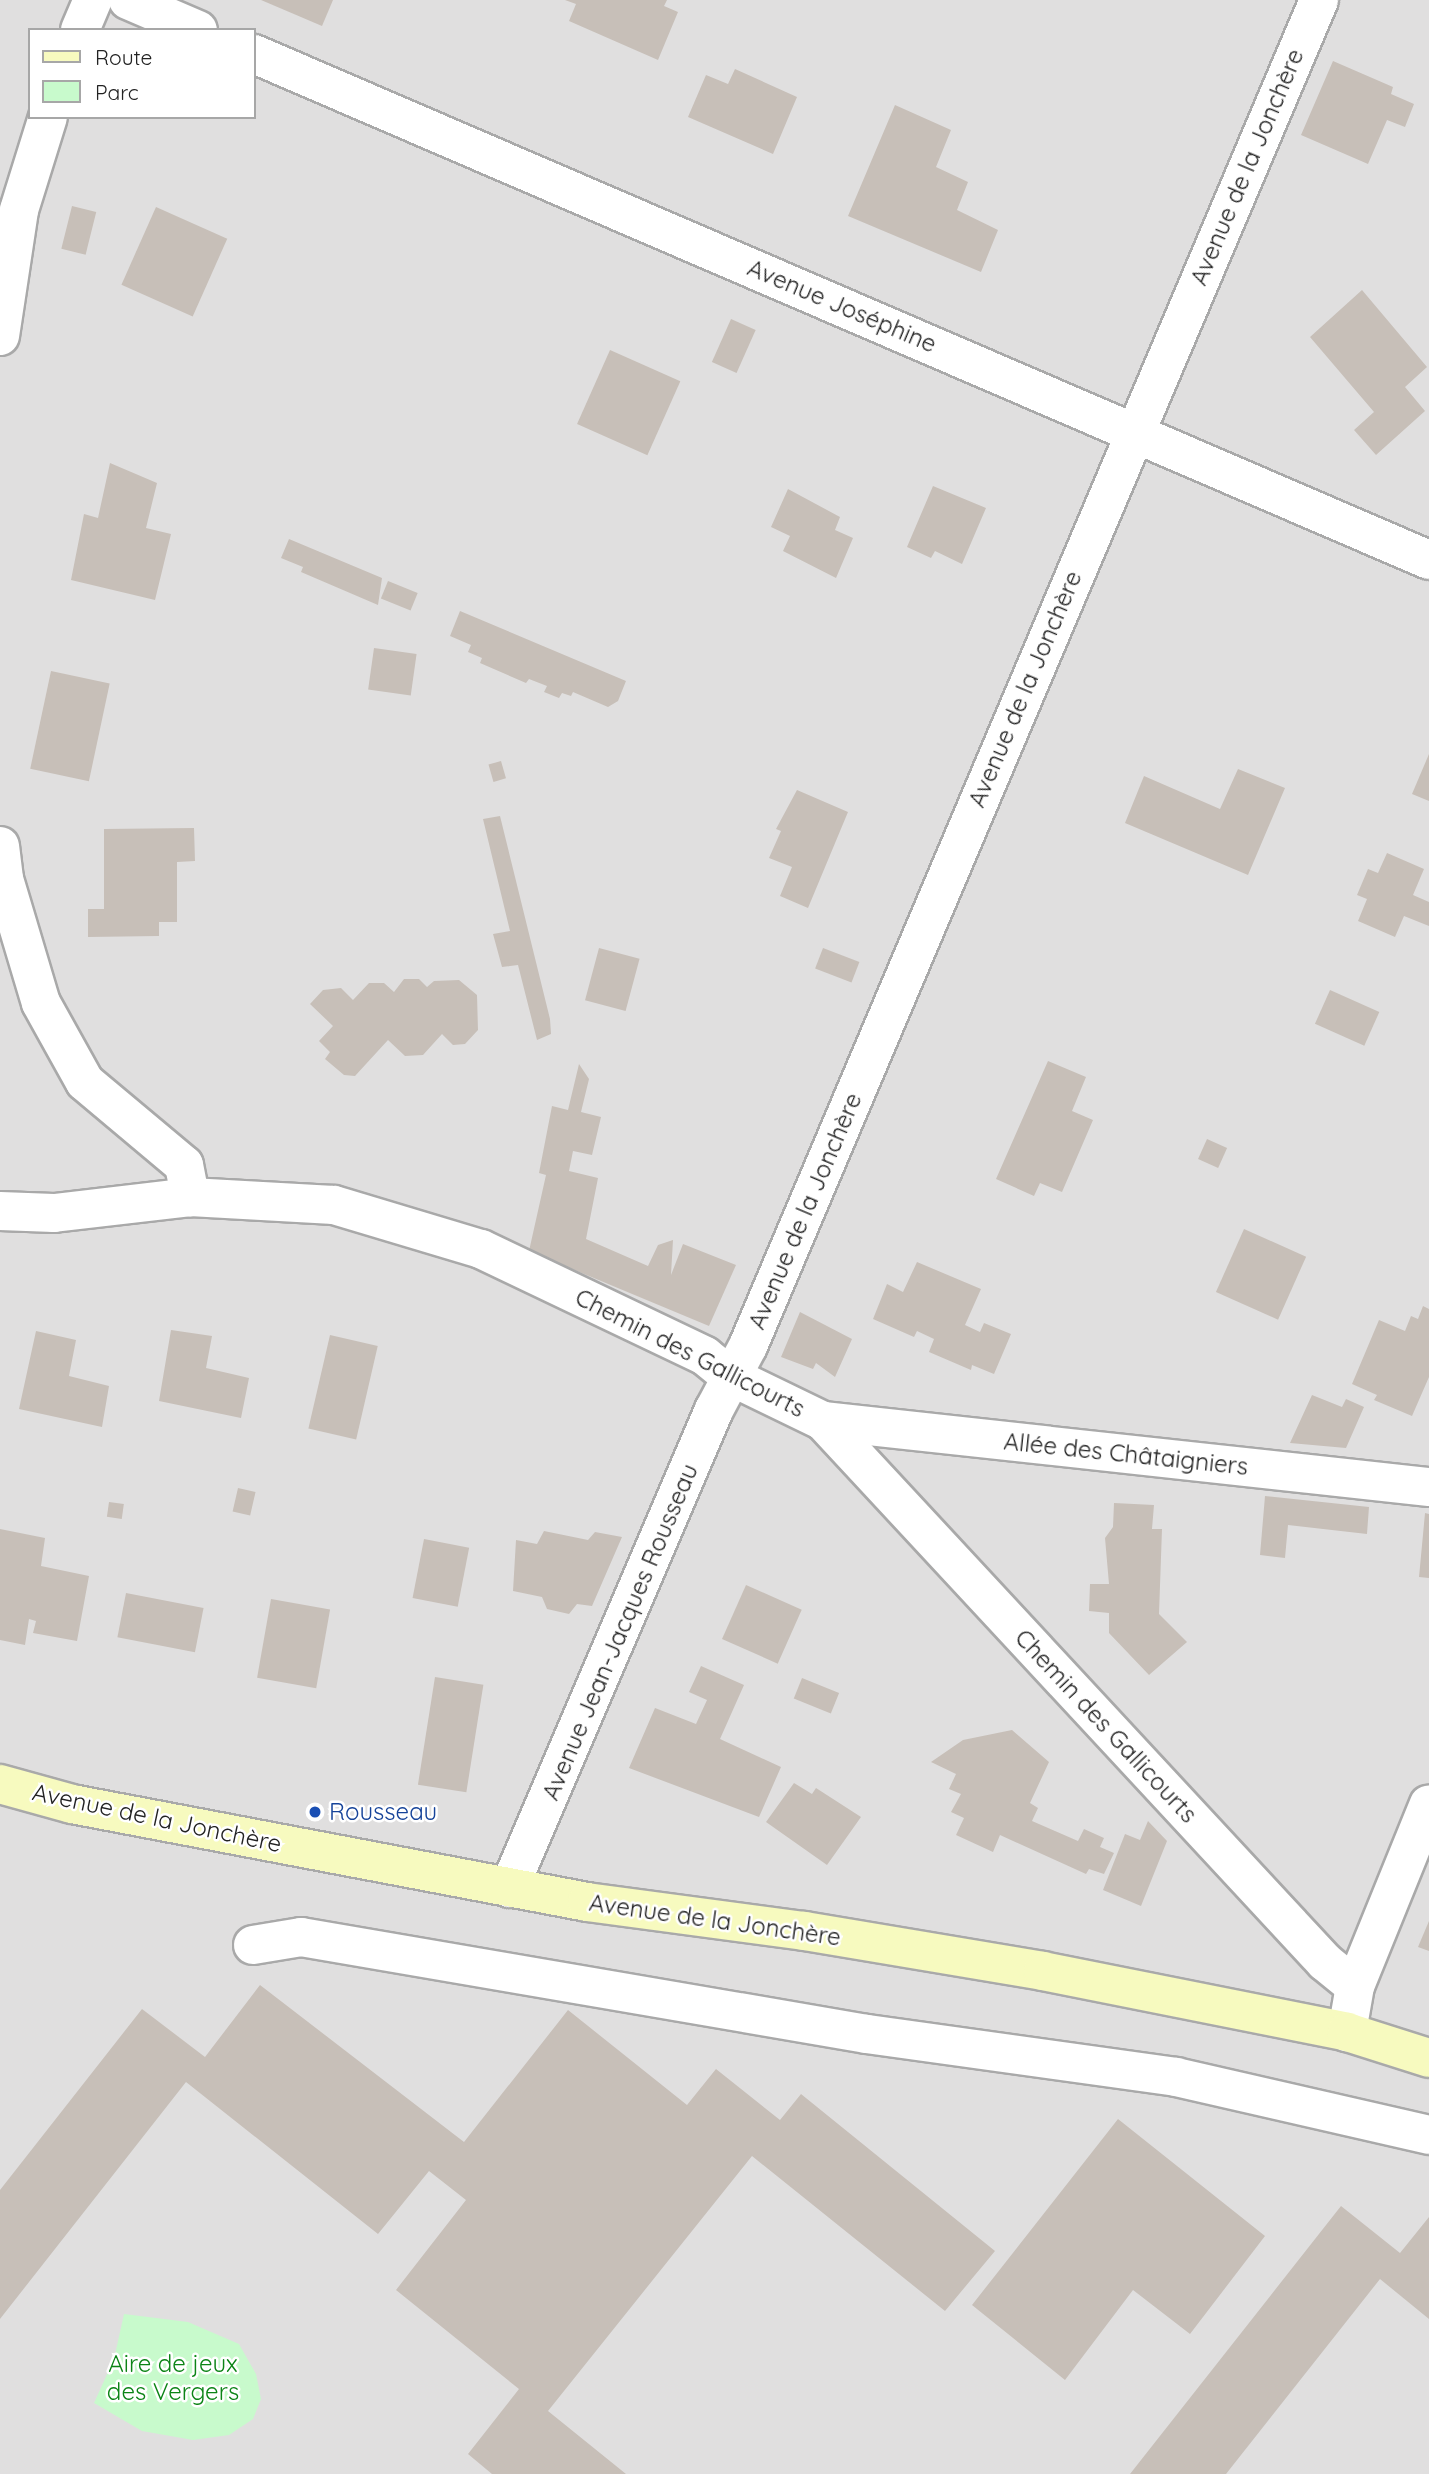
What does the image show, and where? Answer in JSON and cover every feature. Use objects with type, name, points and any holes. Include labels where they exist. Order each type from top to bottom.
[{"type":"street","points":[[81,28],[93,0]]},
{"type":"street","points":[[128,0],[193,28]]},
{"type":"street","name":"Avenue de la Jonchère","points":[[730,1376],[748,1346],[1319,0]]},
{"type":"street","name":"Avenue Joséphine","points":[[256,55],[1429,559]]},
{"type":"street","points":[[0,336],[10,224],[47,119]]},
{"type":"street","points":[[0,846],[4,880],[47,1014],[85,1082],[184,1165],[190,1197]]},
{"type":"street","name":"Chemin des Gallicourts","points":[[0,1211],[54,1213],[190,1197],[334,1205],[481,1249],[705,1356],[730,1376],[823,1421],[1325,1962],[1355,1986]]},
{"type":"street","name":"Avenue Jean-Jacques Rousseau","points":[[509,1888],[730,1376]]},
{"type":"street","name":"Allée des Châtaigniers","points":[[823,1421],[1429,1487]]},
{"type":"street","name":"Avenue de la Jonchère","points":[[0,1784],[72,1804],[509,1888],[1043,1971],[1347,2032],[1429,2058]]},
{"type":"street","points":[[1347,2032],[1355,1986],[1429,1804]]},
{"type":"street","points":[[253,1945],[301,1937],[867,2034],[1176,2077],[1429,2135]]},
{"type":"shaded area","points":[[0,0],[1429,0],[1429,2474],[0,2474]]},
{"type":"green space","name":"Aire de jeux des Vergers","points":[[124,2314],[188,2322],[239,2344],[256,2374],[261,2399],[253,2419],[229,2435],[193,2440],[142,2431],[94,2403],[114,2359]]},
{"type":"building","points":[[261,0],[333,0],[322,26]]},
{"type":"building","points":[[565,0],[667,0],[664,6],[678,12],[658,60],[569,21],[576,4]]},
{"type":"building","points":[[1333,61],[1393,87],[1391,94],[1414,104],[1405,127],[1387,120],[1368,164],[1301,135]]},
{"type":"building","points":[[735,69],[797,97],[773,154],[688,117],[706,75],[728,84]]},
{"type":"building","points":[[895,105],[951,130],[936,167],[968,182],[957,210],[998,230],[981,272],[848,216]]},
{"type":"building","points":[[72,206],[96,212],[86,255],[61,249]]},
{"type":"building","points":[[156,207],[227,239],[193,316],[121,285]]},
{"type":"building","points":[[1362,290],[1427,367],[1405,387],[1425,411],[1376,455],[1354,430],[1374,412],[1310,337]]},
{"type":"building","points":[[731,319],[756,330],[737,373],[712,362]]},
{"type":"building","points":[[610,350],[680,381],[647,455],[577,424]]},
{"type":"building","points":[[110,463],[157,483],[146,528],[171,534],[155,600],[71,580],[84,514],[98,518]]},
{"type":"building","points":[[933,486],[986,508],[962,564],[935,551],[931,558],[907,547]]},
{"type":"building","points":[[788,489],[840,517],[835,530],[853,538],[836,578],[783,551],[790,536],[771,527]]},
{"type":"building","points":[[289,539],[382,578],[378,605],[301,572],[303,567],[281,558]]},
{"type":"building","points":[[388,581],[418,593],[411,611],[381,599]]},
{"type":"building","points":[[460,611],[626,681],[618,701],[608,707],[573,692],[571,696],[562,693],[559,698],[544,692],[547,686],[529,679],[526,683],[480,663],[482,658],[468,652],[471,645],[450,636]]},
{"type":"building","points":[[374,648],[417,654],[411,696],[368,690]]},
{"type":"building","points":[[51,671],[110,683],[89,781],[30,769]]},
{"type":"building","points":[[1429,754],[1429,801],[1412,794]]},
{"type":"building","points":[[501,761],[506,778],[493,782],[489,765]]},
{"type":"building","points":[[1238,769],[1285,788],[1248,875],[1125,823],[1144,776],[1220,809]]},
{"type":"building","points":[[797,790],[848,812],[808,908],[780,896],[792,867],[769,858],[781,831],[776,829]]},
{"type":"building","points":[[500,816],[550,1019],[551,1034],[537,1040],[518,965],[502,967],[493,934],[510,931],[483,819]]},
{"type":"building","points":[[194,828],[195,861],[177,862],[177,922],[159,922],[159,936],[88,937],[88,909],[104,909],[104,829]]},
{"type":"building","points":[[1387,853],[1424,869],[1413,895],[1429,902],[1429,926],[1404,916],[1395,937],[1358,921],[1367,899],[1357,895],[1368,869],[1378,873]]},
{"type":"building","points":[[599,948],[640,959],[626,1011],[585,1000]]},
{"type":"building","points":[[823,948],[859,962],[852,983],[815,969]]},
{"type":"building","points":[[404,979],[419,979],[427,987],[434,981],[459,980],[477,995],[478,1030],[465,1044],[453,1045],[442,1034],[423,1055],[405,1056],[388,1040],[355,1076],[344,1075],[325,1059],[330,1052],[319,1041],[333,1026],[310,1004],[323,990],[341,988],[353,1000],[369,983],[384,983],[394,992]]},
{"type":"building","points":[[1330,990],[1379,1012],[1364,1046],[1315,1024]]},
{"type":"building","points":[[1048,1061],[1086,1077],[1072,1111],[1093,1120],[1062,1192],[1040,1183],[1034,1196],[996,1179]]},
{"type":"building","points":[[579,1064],[589,1079],[581,1112],[601,1117],[592,1155],[573,1151],[569,1171],[598,1178],[586,1239],[648,1266],[658,1245],[673,1240],[671,1275],[683,1244],[736,1265],[709,1326],[529,1251],[546,1175],[539,1173],[552,1106],[568,1110]]},
{"type":"building","points":[[1207,1139],[1227,1148],[1218,1168],[1198,1159]]},
{"type":"building","points":[[1244,1229],[1306,1257],[1278,1320],[1216,1292]]},
{"type":"building","points":[[917,1262],[981,1289],[965,1325],[980,1332],[984,1323],[1011,1334],[994,1374],[972,1365],[971,1370],[929,1352],[934,1339],[917,1331],[914,1337],[873,1319],[887,1284],[903,1292]]},
{"type":"building","points":[[1423,1306],[1429,1309],[1429,1377],[1412,1416],[1374,1400],[1377,1395],[1352,1384],[1379,1320],[1405,1331],[1411,1316],[1418,1319]]},
{"type":"building","points":[[800,1312],[852,1339],[835,1377],[816,1363],[813,1369],[781,1357]]},
{"type":"building","points":[[171,1330],[212,1336],[206,1368],[249,1378],[241,1418],[159,1401]]},
{"type":"building","points":[[36,1331],[76,1340],[69,1376],[109,1386],[102,1427],[19,1409]]},
{"type":"building","points":[[330,1335],[378,1346],[356,1440],[308,1429]]},
{"type":"building","points":[[1312,1395],[1342,1407],[1346,1399],[1364,1407],[1346,1448],[1290,1443]]},
{"type":"building","points":[[238,1488],[256,1492],[250,1515],[233,1511]]},
{"type":"building","points":[[1265,1496],[1369,1507],[1367,1534],[1288,1525],[1285,1558],[1260,1555]]},
{"type":"building","points":[[109,1502],[124,1504],[122,1519],[107,1517]]},
{"type":"building","points":[[1114,1503],[1154,1505],[1152,1529],[1162,1529],[1159,1614],[1187,1642],[1149,1675],[1109,1633],[1109,1613],[1089,1611],[1090,1584],[1109,1584],[1105,1538],[1113,1527]]},
{"type":"building","points":[[1425,1513],[1429,1514],[1429,1578],[1419,1577]]},
{"type":"building","points":[[0,1529],[45,1538],[41,1566],[89,1576],[77,1641],[33,1633],[36,1621],[29,1619],[25,1645],[0,1640]]},
{"type":"building","points":[[544,1531],[588,1540],[595,1532],[622,1537],[592,1606],[577,1604],[569,1614],[547,1609],[542,1597],[513,1591],[516,1540],[537,1544]]},
{"type":"building","points":[[424,1539],[469,1548],[458,1607],[413,1598]]},
{"type":"building","points":[[746,1585],[802,1610],[778,1664],[722,1639]]},
{"type":"building","points":[[126,1593],[204,1608],[195,1652],[117,1637]]},
{"type":"building","points":[[271,1599],[330,1609],[316,1688],[257,1678]]},
{"type":"building","points":[[701,1666],[744,1685],[720,1739],[781,1767],[759,1817],[629,1768],[655,1708],[696,1724],[707,1700],[689,1692]]},
{"type":"building","points":[[435,1677],[483,1685],[466,1792],[418,1785]]},
{"type":"building","points":[[802,1678],[839,1693],[831,1713],[794,1698]]},
{"type":"building","points":[[1012,1730],[1049,1762],[1030,1803],[1038,1808],[1032,1821],[1078,1841],[1084,1829],[1104,1838],[1100,1847],[1114,1853],[1104,1874],[1089,1869],[1086,1874],[1000,1835],[993,1852],[956,1835],[964,1818],[951,1812],[961,1794],[949,1789],[956,1774],[931,1762],[963,1740]]},
{"type":"building","points":[[794,1783],[812,1794],[816,1788],[861,1817],[827,1865],[766,1822]]},
{"type":"building","points":[[1148,1821],[1167,1841],[1141,1906],[1103,1890],[1125,1834],[1140,1840]]},
{"type":"building","points":[[1429,1921],[1429,1951],[1418,1947]]},
{"type":"building","points":[[260,1985],[464,2142],[568,2010],[687,2105],[716,2069],[780,2120],[801,2094],[995,2251],[945,2311],[752,2156],[548,2411],[626,2474],[492,2474],[468,2454],[519,2389],[396,2290],[466,2200],[429,2171],[378,2234],[186,2082],[0,2319],[0,2190],[142,2009],[205,2057]]},
{"type":"building","points":[[1118,2119],[1265,2236],[1190,2334],[1133,2290],[1065,2380],[972,2305]]},
{"type":"building","points":[[1341,2206],[1400,2253],[1429,2217],[1429,2319],[1380,2279],[1226,2474],[1130,2474]]},
{"type":"place","name":"Rousseau","points":[[315,1812]]}]
